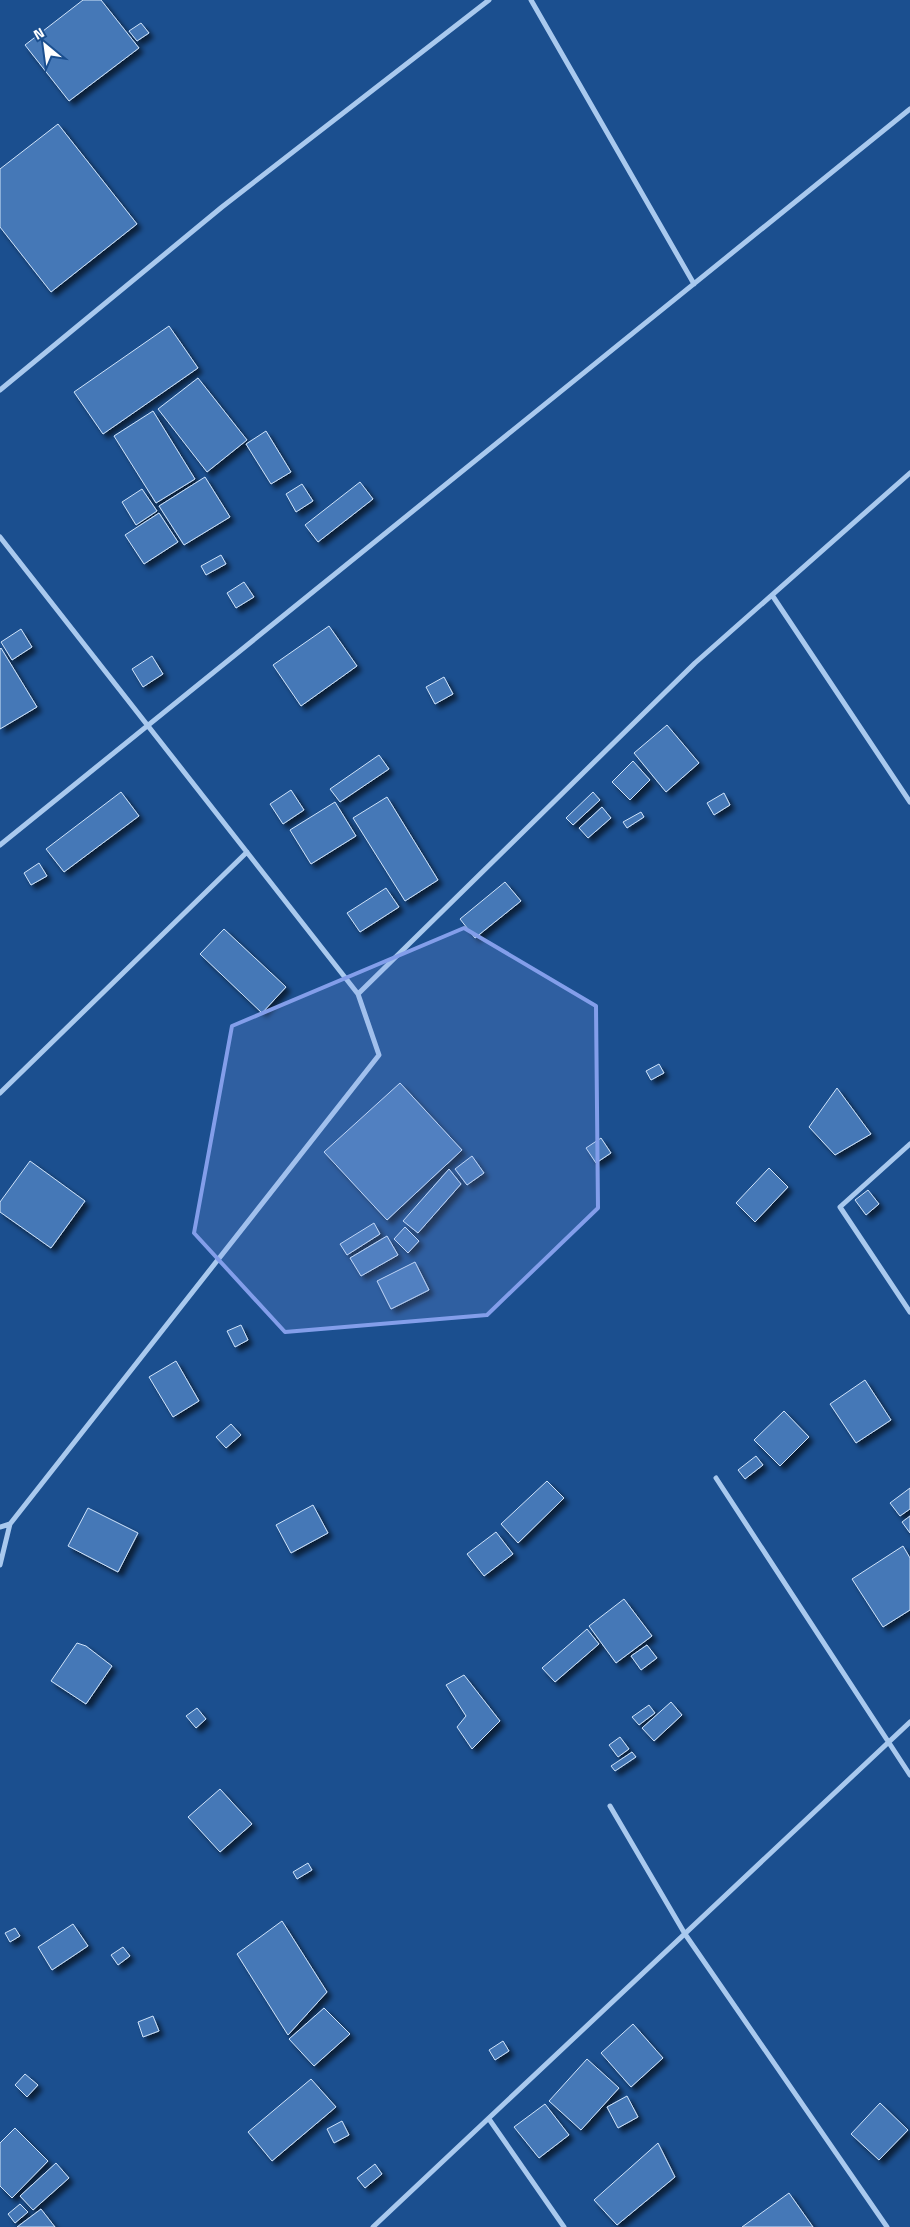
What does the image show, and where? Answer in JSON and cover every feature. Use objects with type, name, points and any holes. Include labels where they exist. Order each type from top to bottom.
[{"type":"street","points":[[0,390],[222,207],[489,0]]},
{"type":"street","points":[[531,0],[694,284]]},
{"type":"street","points":[[0,845],[910,109]]},
{"type":"street","points":[[358,994],[695,663],[910,473]]},
{"type":"street","points":[[0,537],[358,994],[380,1055],[10,1524],[0,1565]]},
{"type":"street","points":[[772,595],[910,802]]},
{"type":"street","points":[[0,1092],[247,852]]},
{"type":"street","points":[[910,1144],[840,1207],[910,1312]]},
{"type":"street","points":[[716,1478],[910,1775]]},
{"type":"street","points":[[0,1527],[10,1524]]},
{"type":"street","points":[[374,2227],[910,1722]]},
{"type":"street","points":[[610,1806],[685,1934],[887,2227]]},
{"type":"street","points":[[489,2119],[564,2227]]},
{"type":"highlighted area","points":[[464,928],[596,1006],[598,1208],[487,1315],[285,1332],[194,1233],[232,1026]]},
{"type":"building","points":[[83,0],[101,0],[139,48],[69,101],[25,45]]},
{"type":"building","points":[[141,23],[149,33],[137,41],[129,31]]},
{"type":"building","points":[[58,124],[137,224],[51,292],[0,227],[0,169]]},
{"type":"building","points":[[169,326],[198,368],[103,434],[74,392]]},
{"type":"building","points":[[198,378],[247,440],[207,472],[158,409]]},
{"type":"building","points":[[153,411],[195,479],[156,503],[114,436]]},
{"type":"building","points":[[266,431],[291,472],[271,484],[246,444]]},
{"type":"building","points":[[205,477],[230,517],[184,545],[159,506]]},
{"type":"building","points":[[360,482],[373,499],[318,542],[305,525]]},
{"type":"building","points":[[302,484],[313,501],[296,512],[286,494]]},
{"type":"building","points":[[142,489],[157,511],[136,525],[122,502]]},
{"type":"building","points":[[159,513],[178,542],[144,564],[125,535]]},
{"type":"building","points":[[221,555],[226,564],[206,575],[201,566]]},
{"type":"building","points":[[244,582],[254,597],[236,608],[227,593]]},
{"type":"building","points":[[329,626],[357,666],[301,706],[273,665]]},
{"type":"building","points":[[21,629],[32,647],[12,660],[1,642]]},
{"type":"building","points":[[0,649],[37,707],[0,729]]},
{"type":"building","points":[[152,656],[163,674],[143,687],[132,669]]},
{"type":"building","points":[[444,677],[453,694],[435,704],[426,687]]},
{"type":"building","points":[[667,725],[699,763],[666,792],[634,753]]},
{"type":"building","points":[[379,755],[389,769],[340,802],[330,789]]},
{"type":"building","points":[[633,761],[650,780],[630,800],[612,782]]},
{"type":"building","points":[[291,790],[304,810],[283,824],[270,804]]},
{"type":"building","points":[[121,792],[139,816],[64,872],[46,849]]},
{"type":"building","points":[[593,792],[600,800],[573,825],[566,818]]},
{"type":"building","points":[[724,793],[730,805],[714,815],[707,803]]},
{"type":"building","points":[[387,797],[438,880],[405,901],[353,818]]},
{"type":"building","points":[[335,802],[356,836],[311,864],[290,830]]},
{"type":"building","points":[[602,807],[611,818],[588,838],[579,828]]},
{"type":"building","points":[[641,812],[644,817],[627,828],[623,822]]},
{"type":"building","points":[[39,863],[47,876],[31,885],[24,873]]},
{"type":"building","points":[[505,882],[521,901],[475,938],[460,919]]},
{"type":"building","points":[[386,888],[399,907],[360,932],[347,913]]},
{"type":"building","points":[[224,929],[286,987],[262,1013],[200,954]]},
{"type":"building","points":[[659,1064],[664,1073],[651,1080],[646,1071]]},
{"type":"building","points":[[400,1083],[462,1150],[387,1220],[324,1152]]},
{"type":"building","points":[[837,1088],[871,1134],[835,1155],[809,1127]]},
{"type":"building","points":[[601,1138],[611,1153],[596,1163],[586,1148]]},
{"type":"building","points":[[472,1156],[484,1173],[467,1185],[455,1169]]},
{"type":"building","points":[[30,1161],[85,1201],[51,1248],[0,1212],[0,1202]]},
{"type":"building","points":[[769,1168],[788,1187],[755,1222],[736,1203]]},
{"type":"building","points":[[449,1169],[461,1184],[418,1233],[403,1221]]},
{"type":"building","points":[[868,1190],[879,1204],[866,1215],[855,1200]]},
{"type":"building","points":[[374,1223],[380,1234],[347,1255],[340,1244]]},
{"type":"building","points":[[405,1227],[419,1241],[408,1253],[394,1239]]},
{"type":"building","points":[[387,1236],[398,1255],[361,1276],[350,1258]]},
{"type":"building","points":[[415,1262],[429,1290],[391,1309],[377,1281]]},
{"type":"building","points":[[241,1325],[248,1340],[235,1347],[227,1331]]},
{"type":"building","points":[[176,1361],[199,1401],[173,1417],[149,1377]]},
{"type":"building","points":[[865,1380],[891,1420],[856,1443],[830,1404]]},
{"type":"building","points":[[784,1411],[809,1437],[780,1466],[754,1440]]},
{"type":"building","points":[[231,1424],[241,1435],[226,1448],[216,1437]]},
{"type":"building","points":[[756,1456],[763,1465],[745,1479],[738,1470]]},
{"type":"building","points":[[547,1481],[564,1498],[518,1543],[501,1524]]},
{"type":"building","points":[[910,1488],[910,1509],[900,1516],[890,1503]]},
{"type":"building","points":[[313,1505],[328,1533],[291,1553],[276,1525]]},
{"type":"building","points":[[88,1508],[138,1533],[118,1572],[68,1546]]},
{"type":"building","points":[[910,1516],[910,1533],[902,1522]]},
{"type":"building","points":[[496,1532],[513,1554],[484,1576],[467,1554]]},
{"type":"building","points":[[903,1546],[910,1558],[910,1610],[883,1627],[852,1579]]},
{"type":"building","points":[[624,1599],[652,1636],[616,1663],[589,1626]]},
{"type":"building","points":[[587,1629],[599,1644],[555,1682],[542,1668]]},
{"type":"building","points":[[77,1643],[86,1646],[112,1666],[86,1704],[51,1681]]},
{"type":"building","points":[[647,1645],[657,1658],[641,1670],[631,1656]]},
{"type":"building","points":[[464,1675],[500,1721],[472,1749],[457,1727],[466,1716],[446,1685]]},
{"type":"building","points":[[671,1702],[682,1715],[654,1741],[642,1728]]},
{"type":"building","points":[[649,1705],[655,1713],[639,1725],[632,1717]]},
{"type":"building","points":[[197,1708],[206,1719],[196,1728],[186,1716]]},
{"type":"building","points":[[620,1737],[629,1749],[618,1757],[609,1745]]},
{"type":"building","points":[[632,1752],[636,1757],[615,1771],[611,1766]]},
{"type":"building","points":[[220,1789],[252,1824],[220,1852],[188,1817]]},
{"type":"building","points":[[308,1863],[312,1870],[297,1879],[293,1872]]},
{"type":"building","points":[[282,1921],[327,1992],[288,2035],[237,1954]]},
{"type":"building","points":[[73,1924],[88,1946],[52,1970],[38,1947]]},
{"type":"building","points":[[15,1928],[20,1936],[10,1942],[5,1933]]},
{"type":"building","points":[[123,1947],[130,1956],[118,1965],[111,1955]]},
{"type":"building","points":[[324,2008],[350,2034],[314,2066],[289,2039]]},
{"type":"building","points":[[153,2016],[159,2031],[143,2037],[138,2022]]},
{"type":"building","points":[[633,2024],[663,2058],[631,2087],[601,2053]]},
{"type":"building","points":[[503,2041],[509,2051],[495,2060],[489,2050]]},
{"type":"building","points":[[587,2059],[619,2088],[581,2130],[549,2101]]},
{"type":"building","points":[[25,2074],[38,2085],[27,2097],[15,2085]]},
{"type":"building","points":[[311,2079],[336,2107],[272,2161],[248,2132]]},
{"type":"building","points":[[627,2096],[638,2117],[618,2128],[607,2107]]},
{"type":"building","points":[[880,2103],[908,2130],[879,2160],[851,2134]]},
{"type":"building","points":[[545,2104],[569,2135],[539,2158],[514,2127]]},
{"type":"building","points":[[342,2121],[349,2135],[334,2143],[327,2129]]},
{"type":"building","points":[[15,2128],[48,2161],[12,2198],[0,2186],[0,2143]]},
{"type":"building","points":[[658,2143],[675,2177],[617,2225],[594,2200]]},
{"type":"building","points":[[56,2163],[69,2178],[33,2210],[20,2196]]},
{"type":"building","points":[[375,2164],[382,2174],[365,2188],[357,2178]]},
{"type":"building","points":[[789,2193],[813,2227],[742,2227]]},
{"type":"building","points":[[20,2204],[28,2212],[15,2223],[8,2214]]},
{"type":"building","points":[[41,2209],[55,2227],[17,2227]]}]
